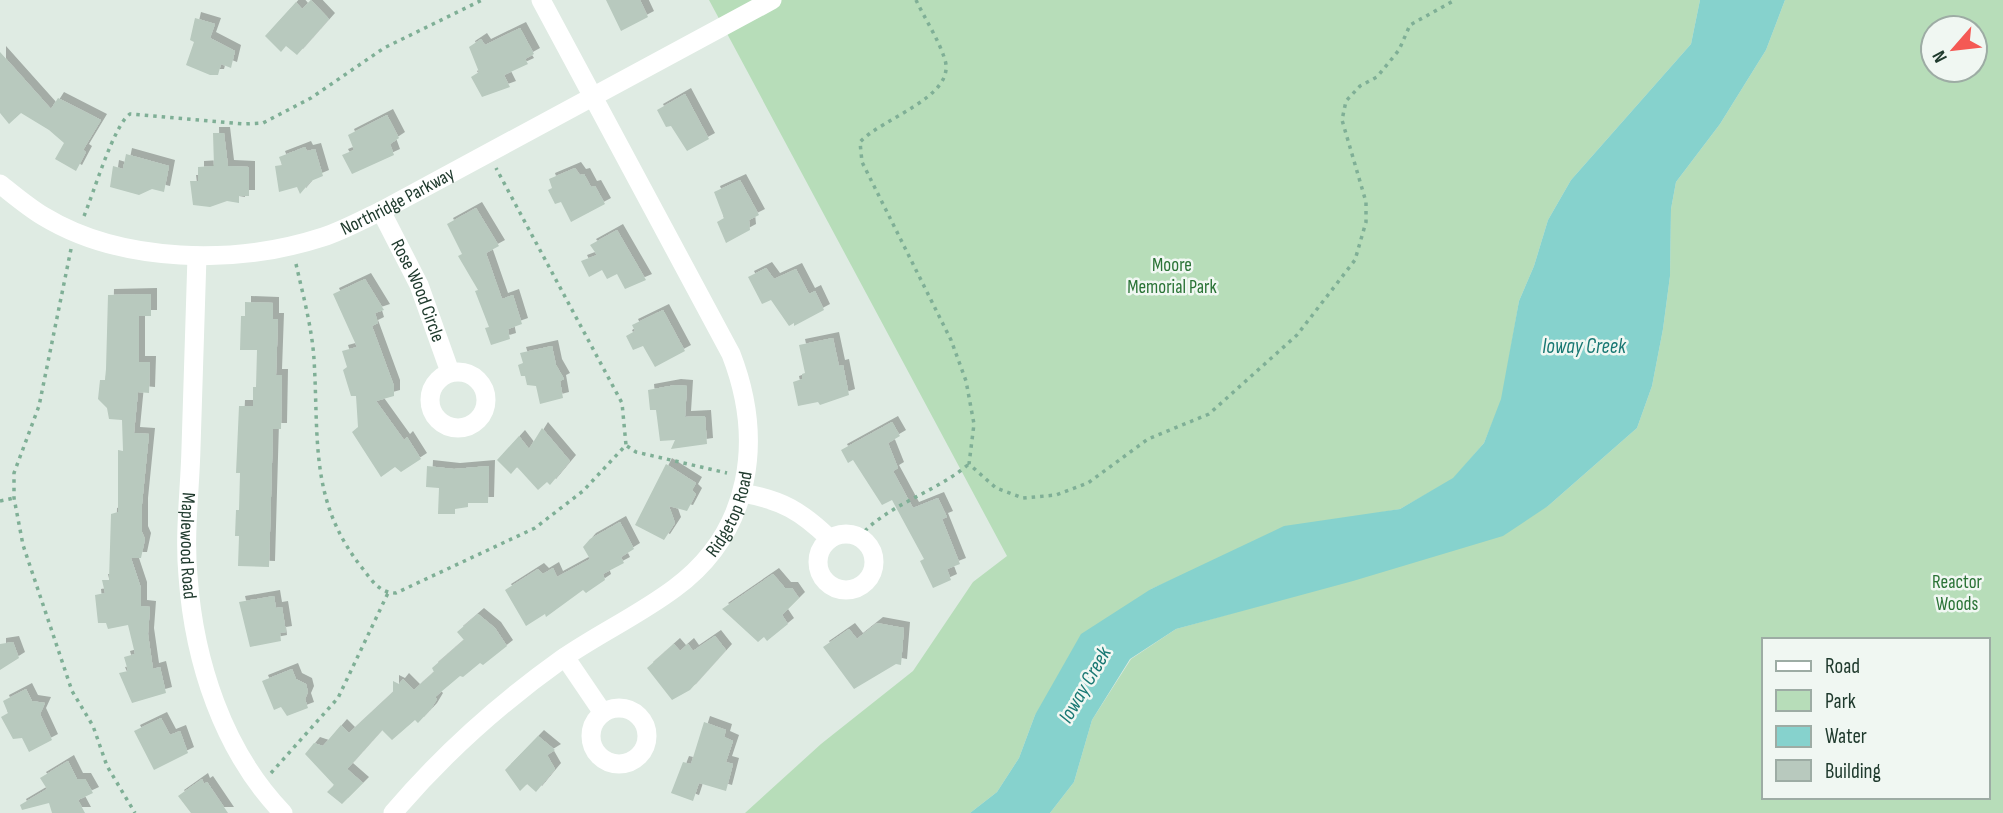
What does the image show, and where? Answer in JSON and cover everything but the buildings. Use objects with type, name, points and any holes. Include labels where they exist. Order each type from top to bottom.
[{"type":"street","name":"Ridgetop Road","points":[[393,813],[426,774],[509,698],[565,657],[675,588],[700,566],[730,522],[744,485],[749,460],[750,421],[743,383],[731,354],[541,0]]},
{"type":"street","name":"Northridge Parkway","points":[[0,184],[44,217],[140,252],[197,256],[292,245],[324,237],[381,211],[772,0]]},
{"type":"street","name":"Rose Wood Circle","points":[[381,211],[419,285],[450,373]]},
{"type":"street","name":"Maplewood Road","points":[[197,256],[187,574],[197,641],[210,692],[236,747],[259,783],[283,813]]},
{"type":"street","points":[[744,485],[803,513],[830,539]]},
{"type":"street","points":[[844,534],[859,537],[872,551],[873,570],[862,585],[853,589],[834,587],[821,574],[819,555],[830,539],[844,534]]},
{"type":"street","points":[[565,657],[603,713]]},
{"type":"path","points":[[135,813],[107,766],[93,726],[72,691],[23,545],[14,498],[14,473],[39,406],[68,256],[118,132],[131,114],[243,124],[263,123],[311,98],[384,48],[482,0]]},
{"type":"path","points":[[859,537],[873,521],[950,480],[969,464],[974,424],[967,382],[951,340],[862,162],[860,142],[872,129],[937,92],[946,78],[945,61],[916,0]]},
{"type":"path","points":[[969,464],[996,488],[1023,498],[1056,495],[1088,483],[1148,439],[1209,414],[1297,335],[1355,260],[1366,222],[1367,202],[1342,120],[1346,101],[1360,86],[1377,77],[1399,50],[1410,25],[1455,0]]},
{"type":"path","points":[[292,245],[314,358],[316,417],[327,507],[346,548],[369,577],[388,593],[396,593],[535,528],[583,491],[626,445],[625,416],[614,385],[488,154]]},
{"type":"path","points":[[626,445],[636,452],[744,485]]},
{"type":"path","points":[[0,501],[14,498]]},
{"type":"path","points":[[259,783],[338,698],[388,593]]},
{"type":"green space","name":"Moore Memorial Park","points":[[709,0],[1700,0],[1691,44],[1571,180],[1548,220],[1534,266],[1519,301],[1502,399],[1484,443],[1453,479],[1400,509],[1349,518],[1215,561],[1151,589],[1035,715],[1019,758],[997,792],[970,813],[745,813],[821,744],[913,671],[973,582],[1007,556]]},
{"type":"green space","name":"Reactor Woods","points":[[1785,0],[2003,0],[2003,813],[1050,813],[1074,782],[1092,720],[1131,659],[1176,629],[1400,566],[1548,506],[1637,428],[1652,386],[1663,329],[1670,276],[1671,209],[1676,182],[1720,124],[1766,50]]},
{"type":"water","name":"Ioway Creek","points":[[1700,0],[1785,0],[1766,50],[1720,124],[1676,182],[1671,209],[1670,276],[1663,329],[1652,386],[1637,428],[1548,506],[1503,536],[1353,581],[1176,629],[1130,659],[1092,720],[1074,782],[1050,813],[970,813],[997,792],[1019,758],[1035,715],[1081,634],[1151,589],[1284,526],[1400,509],[1453,478],[1484,443],[1501,399],[1519,301],[1534,266],[1548,220],[1571,180],[1691,44]]}]
